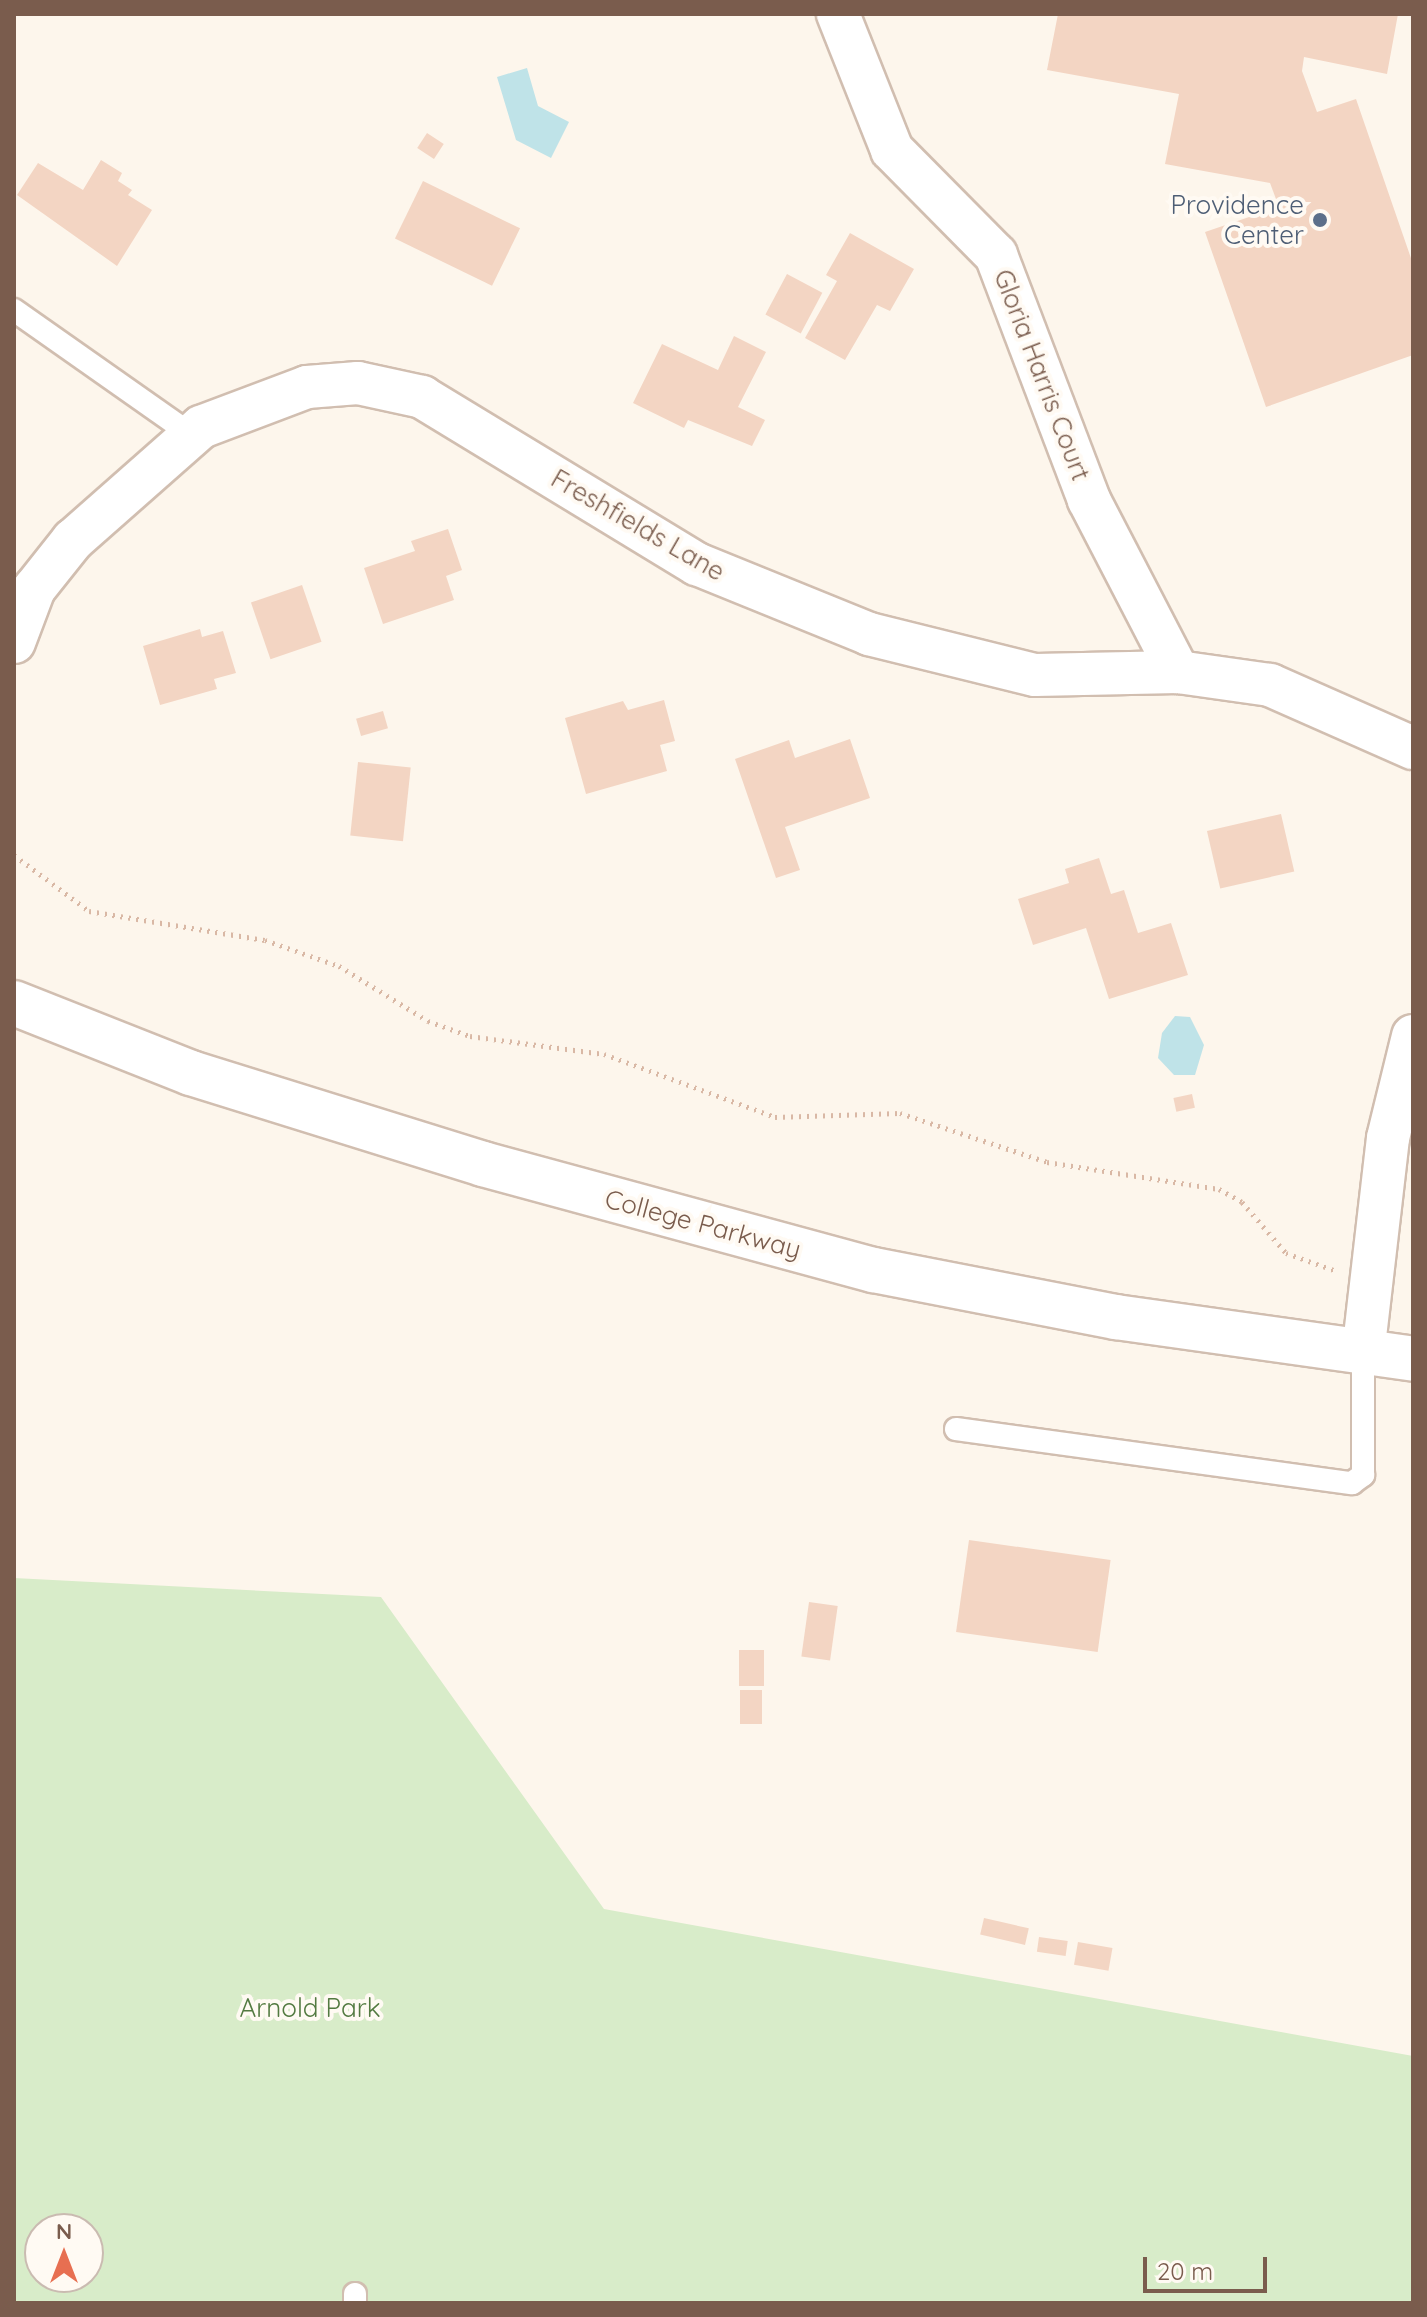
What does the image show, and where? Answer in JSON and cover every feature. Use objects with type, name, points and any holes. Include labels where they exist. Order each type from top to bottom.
[{"type":"main road","name":"College Parkway","points":[[14,1003],[191,1073],[396,1137],[874,1270],[1116,1317],[1413,1359]]},
{"type":"street","name":"Gloria Harris Court","points":[[838,14],[892,150],[1002,266],[1089,500],[1178,672]]},
{"type":"street","name":"Freshfields Lane","points":[[14,642],[34,589],[73,540],[192,435],[307,387],[358,383],[422,397],[697,564],[869,634],[1035,675],[1178,672],[1270,685],[1413,748]]},
{"type":"street","points":[[1363,1354],[1388,1138],[1413,1036]]},
{"type":"lane","points":[[14,310],[192,435]]},
{"type":"lane","points":[[956,1429],[1352,1483],[1363,1475],[1363,1354]]},
{"type":"path","points":[[14,855],[89,911],[265,940],[339,966],[428,1021],[470,1036],[619,1057],[775,1117],[900,1113],[1047,1162],[1219,1189],[1242,1202],[1286,1253],[1317,1268]]},
{"type":"green space","name":"Arnold Park","points":[[14,1578],[381,1597],[604,1909],[1413,2056],[1413,2303],[14,2303]]},
{"type":"water","points":[[527,68],[538,106],[569,122],[551,158],[516,140],[497,77]]},
{"type":"water","points":[[1175,1016],[1190,1017],[1204,1045],[1195,1075],[1174,1075],[1158,1058],[1162,1033]]},
{"type":"building","name":"Providence Center","points":[[1058,14],[1398,14],[1387,74],[1304,57],[1302,71],[1317,112],[1356,99],[1413,264],[1413,355],[1266,407],[1205,232],[1279,207],[1270,183],[1165,164],[1179,94],[1047,70]]},
{"type":"building","points":[[427,133],[444,144],[434,159],[417,148]]},
{"type":"building","points":[[101,160],[122,173],[118,181],[132,190],[128,195],[152,210],[117,266],[17,195],[38,163],[83,190]]},
{"type":"building","points":[[423,181],[520,228],[492,286],[395,239]]},
{"type":"building","points":[[850,233],[914,269],[890,311],[877,305],[845,360],[805,338],[837,281],[826,275]]},
{"type":"building","points":[[787,274],[822,293],[801,333],[765,315]]},
{"type":"building","points":[[734,336],[766,352],[738,407],[765,420],[752,446],[688,420],[684,428],[633,403],[662,344],[718,370]]},
{"type":"building","points":[[448,529],[462,570],[446,576],[454,600],[383,624],[364,568],[415,551],[411,541]]},
{"type":"building","points":[[302,585],[322,642],[270,659],[251,603]]},
{"type":"building","points":[[200,629],[202,637],[223,631],[236,673],[214,679],[217,689],[160,705],[143,646]]},
{"type":"building","points":[[664,700],[675,741],[660,745],[667,771],[586,794],[565,718],[623,701],[628,710]]},
{"type":"building","points":[[383,711],[388,728],[361,736],[356,719]]},
{"type":"building","points":[[850,739],[870,798],[785,827],[800,870],[776,878],[735,759],[789,740],[795,758]]},
{"type":"building","points":[[358,762],[411,768],[403,841],[350,836]]},
{"type":"building","points":[[1281,814],[1294,871],[1220,889],[1207,831]]},
{"type":"building","points":[[1099,858],[1111,894],[1124,890],[1138,933],[1171,923],[1188,975],[1109,999],[1086,928],[1033,945],[1018,899],[1069,883],[1065,869]]},
{"type":"building","points":[[1192,1094],[1195,1108],[1176,1112],[1173,1098]]},
{"type":"building","points":[[969,1540],[1111,1560],[1098,1652],[956,1632]]},
{"type":"building","points":[[809,1602],[838,1606],[830,1661],[801,1656]]},
{"type":"building","points":[[739,1650],[764,1650],[764,1686],[739,1686]]},
{"type":"building","points":[[740,1690],[762,1690],[762,1724],[740,1724]]},
{"type":"building","points":[[984,1918],[1029,1928],[1025,1945],[980,1935]]},
{"type":"building","points":[[1039,1937],[1068,1941],[1066,1956],[1037,1952]]},
{"type":"building","points":[[1078,1942],[1112,1948],[1108,1971],[1074,1965]]},
{"type":"place","name":"Providence Center","points":[[1320,220]]}]
